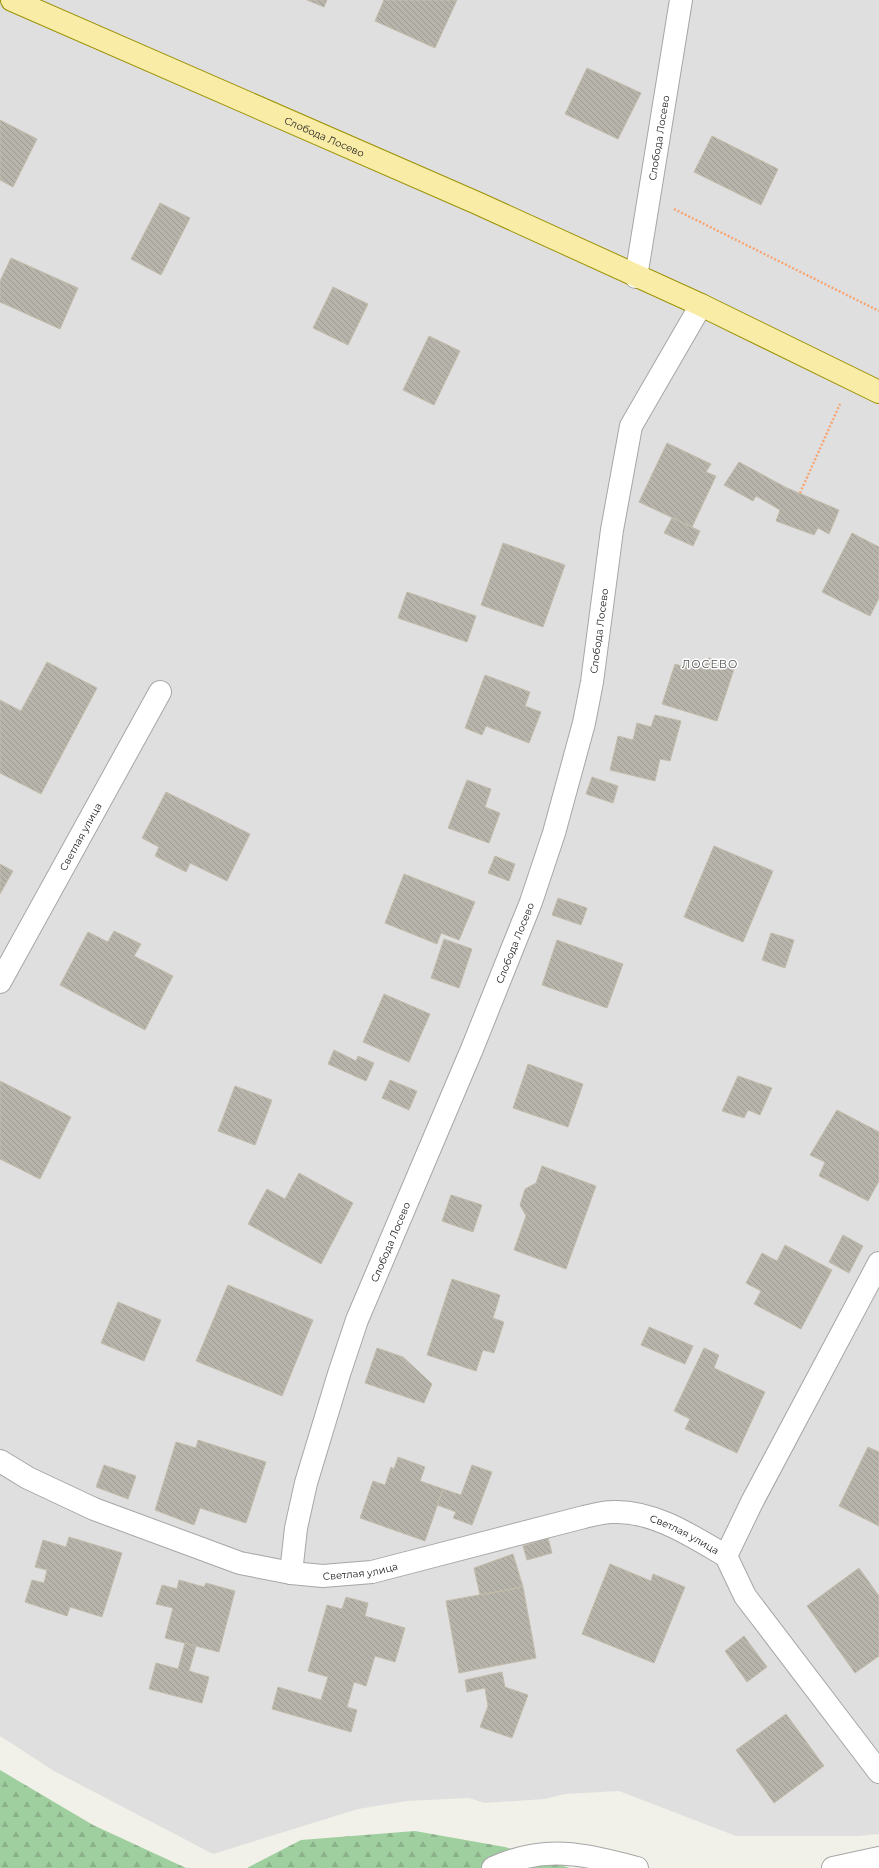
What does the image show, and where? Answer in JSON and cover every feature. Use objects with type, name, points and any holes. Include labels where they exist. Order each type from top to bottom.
[{"type":"main road","name":"Слобода Лосево","points":[[12,0],[470,200],[701,305],[879,392]]},
{"type":"street","name":"Слобода Лосево","points":[[636,276],[681,0]]},
{"type":"street","name":"Слобода Лосево","points":[[291,1573],[296,1528],[306,1483],[338,1374],[353,1334],[531,902],[554,833],[584,723],[592,682],[612,530],[631,426],[701,305]]},
{"type":"street","name":"Светлая улица","points":[[0,982],[160,692]]},
{"type":"street","name":"Светлая улица","points":[[726,1556],[752,1502],[879,1263]]},
{"type":"street","name":"Светлая улица","points":[[0,1461],[28,1478],[94,1509],[240,1563],[291,1573],[323,1576],[372,1572],[584,1516],[612,1512],[644,1516],[684,1531],[726,1556],[745,1596],[879,1772]]},
{"type":"street","points":[[493,1868],[513,1859],[537,1854],[561,1853],[594,1857],[637,1868]]},
{"type":"street","points":[[833,1868],[879,1858]]},
{"type":"path","points":[[649,196],[879,311]]},
{"type":"path","points":[[800,493],[851,379]]},
{"type":"shaded area","name":"ЛОСЕВО","points":[[0,0],[879,0],[879,1834],[858,1836],[736,1836],[619,1791],[565,1794],[545,1799],[485,1803],[469,1798],[407,1801],[358,1809],[213,1854],[54,1771],[0,1736]]},
{"type":"green space","points":[[0,1770],[93,1825],[186,1868],[0,1868]]},
{"type":"green space","points":[[415,1831],[505,1847],[570,1868],[247,1868],[301,1840]]},
{"type":"building","points":[[307,0],[327,0],[324,7]]},
{"type":"building","points":[[384,0],[457,0],[435,48],[375,21]]},
{"type":"building","points":[[587,68],[641,93],[618,139],[565,114]]},
{"type":"building","points":[[0,120],[37,139],[13,187],[0,180]]},
{"type":"building","points":[[712,136],[778,169],[761,205],[694,172]]},
{"type":"building","points":[[160,203],[190,218],[161,275],[131,259]]},
{"type":"building","points":[[11,258],[78,288],[60,329],[0,302],[0,281]]},
{"type":"building","points":[[333,287],[368,304],[348,345],[313,328]]},
{"type":"building","points":[[429,336],[460,351],[434,405],[403,390]]},
{"type":"building","points":[[667,443],[711,464],[706,472],[716,476],[692,527],[639,502]]},
{"type":"building","points":[[739,462],[787,488],[839,510],[829,534],[818,528],[814,535],[776,521],[780,510],[756,496],[753,501],[724,485]]},
{"type":"building","points":[[672,518],[700,531],[693,546],[664,533]]},
{"type":"building","points":[[852,533],[879,547],[879,598],[870,616],[822,592]]},
{"type":"building","points":[[503,543],[565,565],[543,627],[481,605]]},
{"type":"building","points":[[407,592],[476,616],[467,642],[398,618]]},
{"type":"building","points":[[709,658],[735,666],[717,721],[662,704],[675,664],[684,667],[687,659],[706,665]]},
{"type":"building","points":[[47,662],[97,688],[41,794],[0,773],[0,700],[21,711]]},
{"type":"building","points":[[485,675],[530,692],[525,706],[541,712],[529,743],[486,726],[482,735],[465,728]]},
{"type":"building","points":[[655,715],[681,721],[670,761],[660,759],[655,781],[610,770],[618,736],[633,740],[637,723],[651,727]]},
{"type":"building","points":[[592,777],[618,786],[613,803],[586,794]]},
{"type":"building","points":[[467,780],[491,789],[485,807],[500,813],[489,843],[448,828]]},
{"type":"building","points":[[166,792],[250,834],[227,881],[190,863],[186,872],[155,856],[159,847],[142,838]]},
{"type":"building","points":[[714,846],[773,871],[743,942],[684,917]]},
{"type":"building","points":[[495,856],[515,864],[509,881],[488,873]]},
{"type":"building","points":[[0,864],[13,871],[0,894]]},
{"type":"building","points":[[404,874],[475,902],[459,940],[441,933],[437,944],[385,923]]},
{"type":"building","points":[[558,898],[587,908],[581,925],[552,915]]},
{"type":"building","points":[[114,931],[141,944],[134,956],[173,976],[145,1030],[60,985],[88,932],[108,942]]},
{"type":"building","points":[[771,933],[794,940],[785,968],[762,960]]},
{"type":"building","points":[[444,939],[472,949],[459,988],[431,978]]},
{"type":"building","points":[[557,940],[623,964],[607,1008],[542,985]]},
{"type":"building","points":[[384,994],[430,1014],[409,1062],[363,1042]]},
{"type":"building","points":[[334,1050],[356,1061],[358,1056],[374,1063],[366,1081],[328,1064]]},
{"type":"building","points":[[528,1064],[583,1084],[568,1127],[513,1108]]},
{"type":"building","points":[[738,1076],[772,1088],[760,1115],[748,1110],[744,1118],[722,1111]]},
{"type":"building","points":[[390,1080],[417,1091],[409,1110],[382,1098]]},
{"type":"building","points":[[0,1081],[71,1117],[40,1179],[0,1159]]},
{"type":"building","points":[[235,1086],[272,1100],[255,1145],[218,1131]]},
{"type":"building","points":[[837,1110],[879,1132],[879,1181],[868,1201],[819,1176],[825,1162],[810,1155]]},
{"type":"building","points":[[542,1166],[596,1186],[566,1269],[514,1250],[526,1216],[520,1205],[525,1189],[536,1183]]},
{"type":"building","points":[[299,1173],[353,1203],[321,1264],[248,1224],[267,1189],[285,1199]]},
{"type":"building","points":[[451,1195],[482,1205],[473,1232],[442,1221]]},
{"type":"building","points":[[843,1235],[863,1246],[849,1273],[829,1262]]},
{"type":"building","points":[[785,1245],[832,1270],[801,1329],[754,1304],[761,1291],[746,1283],[762,1253],[777,1261]]},
{"type":"building","points":[[452,1279],[500,1295],[493,1318],[504,1322],[494,1353],[483,1350],[476,1371],[427,1355]]},
{"type":"building","points":[[228,1285],[313,1320],[282,1396],[196,1361]]},
{"type":"building","points":[[118,1302],[161,1320],[144,1361],[101,1343]]},
{"type":"building","points":[[649,1327],[693,1346],[685,1364],[641,1345]]},
{"type":"building","points":[[377,1348],[403,1357],[432,1384],[424,1403],[365,1383]]},
{"type":"building","points":[[704,1348],[719,1355],[714,1368],[765,1392],[737,1453],[685,1429],[690,1419],[674,1411]]},
{"type":"building","points":[[198,1440],[266,1462],[246,1523],[200,1508],[194,1525],[155,1510],[176,1442],[196,1448]]},
{"type":"building","points":[[868,1447],[879,1452],[879,1526],[839,1506]]},
{"type":"building","points":[[398,1457],[425,1467],[420,1481],[443,1489],[425,1541],[360,1518],[373,1481],[385,1485],[391,1467],[394,1469]]},
{"type":"building","points":[[104,1465],[136,1476],[128,1499],[96,1487]]},
{"type":"building","points":[[472,1465],[492,1472],[472,1525],[453,1518],[456,1512],[437,1505],[443,1489],[461,1495]]},
{"type":"building","points":[[69,1537],[122,1553],[102,1617],[70,1607],[67,1616],[25,1602],[32,1580],[44,1583],[47,1570],[35,1567],[43,1540],[66,1547]]},
{"type":"building","points":[[548,1538],[552,1553],[527,1560],[523,1546]]},
{"type":"building","points":[[513,1554],[523,1587],[480,1595],[474,1568]]},
{"type":"building","points":[[610,1564],[651,1581],[653,1574],[685,1587],[654,1663],[582,1634]]},
{"type":"building","points":[[859,1568],[879,1596],[879,1656],[855,1673],[807,1606]]},
{"type":"building","points":[[179,1580],[204,1587],[206,1583],[235,1591],[219,1652],[165,1638],[173,1608],[156,1604],[162,1585],[177,1589]]},
{"type":"building","points":[[523,1587],[536,1658],[459,1673],[446,1601]]},
{"type":"building","points":[[346,1597],[368,1603],[365,1616],[405,1628],[395,1662],[375,1656],[366,1686],[354,1682],[347,1707],[357,1710],[351,1732],[272,1709],[278,1687],[321,1700],[328,1677],[308,1671],[327,1605],[342,1609]]},
{"type":"building","points":[[744,1636],[767,1667],[747,1682],[725,1651]]},
{"type":"building","points":[[185,1643],[196,1646],[189,1671],[209,1677],[202,1703],[149,1689],[156,1663],[178,1669]]},
{"type":"building","points":[[502,1672],[505,1687],[528,1695],[512,1738],[480,1727],[488,1706],[485,1688],[467,1692],[465,1680]]},
{"type":"building","points":[[786,1714],[824,1766],[774,1803],[736,1750]]},
{"type":"district","name":"ЛОСЕВО","points":[[710,664]]}]
